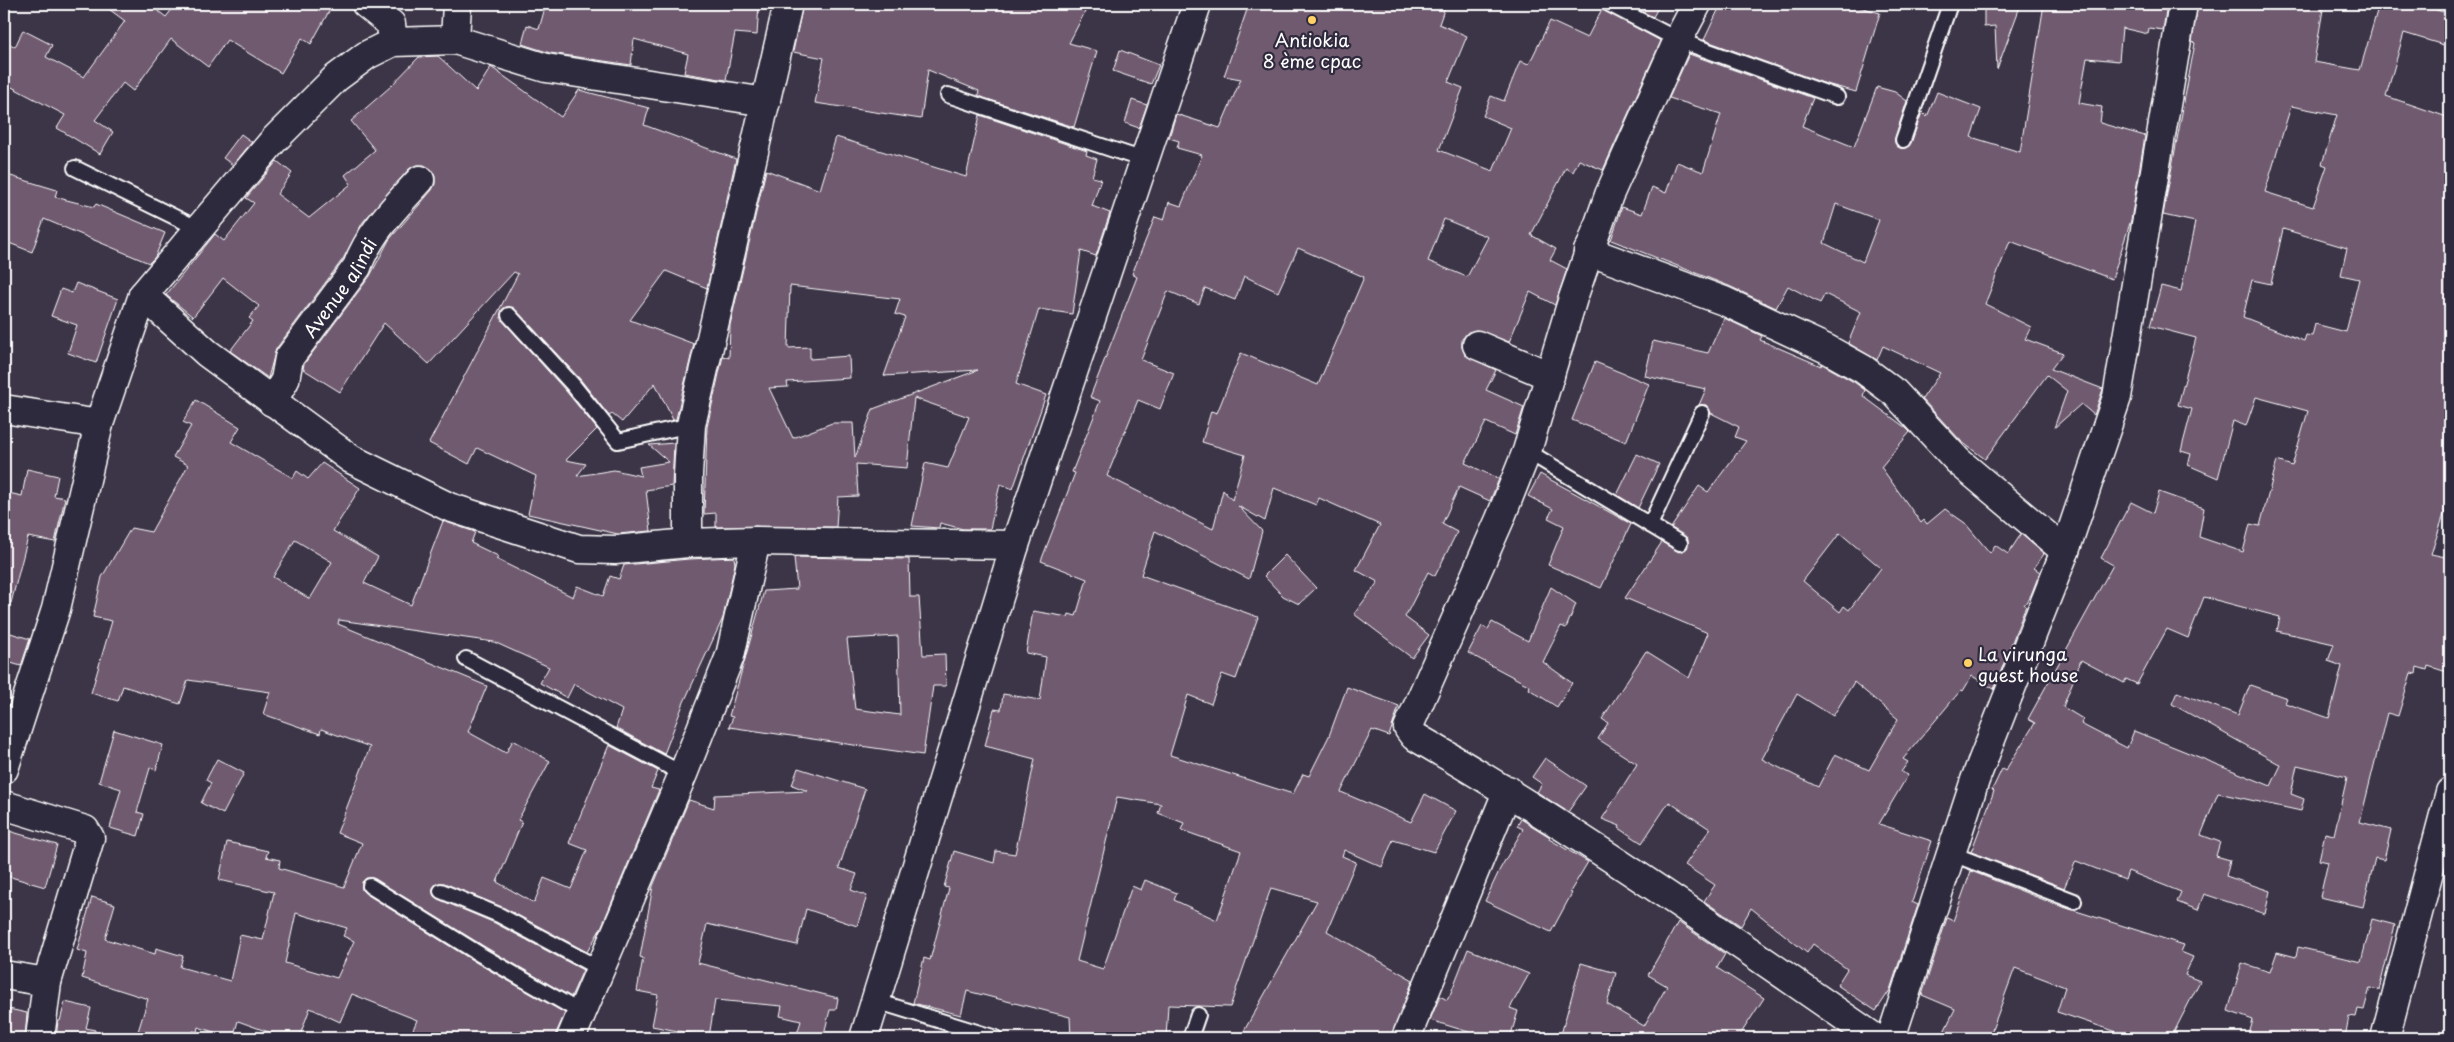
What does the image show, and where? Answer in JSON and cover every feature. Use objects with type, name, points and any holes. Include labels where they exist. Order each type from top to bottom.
[{"type":"street","points":[[366,4],[391,24],[393,42]]},
{"type":"street","points":[[454,40],[457,4]]},
{"type":"street","points":[[688,543],[690,425],[788,4]]},
{"type":"street","points":[[864,1038],[1015,545],[1197,4]]},
{"type":"street","points":[[1697,4],[1678,40],[1609,195],[1588,251],[1527,451],[1500,519],[1408,728],[1414,736],[1508,790],[1677,900],[1875,1038]]},
{"type":"street","points":[[1891,1038],[1975,780],[2065,551],[2117,397],[2183,4]]},
{"type":"street","points":[[4,769],[56,609],[98,424],[143,295],[274,140],[336,78],[368,55],[393,42],[454,40],[546,68],[766,102]]},
{"type":"street","name":"Avenue alindi","points":[[272,402],[285,380],[289,358],[357,268],[363,251],[374,235],[420,180]]},
{"type":"street","points":[[1588,251],[1724,301],[1827,349],[1863,369],[1895,392],[1958,461],[2065,551]]},
{"type":"street","points":[[143,295],[207,353],[351,459],[449,507],[579,549],[615,550],[688,543],[756,541],[1015,545]]},
{"type":"street","points":[[1477,345],[1550,376]]},
{"type":"street","points":[[4,409],[98,424]]},
{"type":"street","points":[[571,1038],[683,774],[730,656],[756,541]]},
{"type":"street","points":[[1406,1038],[1508,790]]},
{"type":"street","points":[[2384,1038],[2450,792]]},
{"type":"street","points":[[4,805],[85,830],[90,838],[47,982],[40,1038]]},
{"type":"street","points":[[4,975],[47,982]]},
{"type":"lane","points":[[1609,4],[1678,40],[1837,97]]},
{"type":"lane","points":[[1903,140],[1950,4]]},
{"type":"lane","points":[[948,95],[1144,160]]},
{"type":"lane","points":[[75,168],[199,229]]},
{"type":"lane","points":[[509,315],[573,385],[618,441],[690,425]]},
{"type":"lane","points":[[1650,526],[1702,413]]},
{"type":"lane","points":[[1527,451],[1680,543]]},
{"type":"lane","points":[[466,659],[683,774]]},
{"type":"lane","points":[[1950,853],[2074,901]]},
{"type":"lane","points":[[370,886],[481,955],[582,1014]]},
{"type":"lane","points":[[441,891],[499,915],[600,969]]},
{"type":"lane","points":[[876,1002],[996,1038]]},
{"type":"lane","points":[[1190,1038],[1198,1016]]},
{"type":"building","points":[[102,4],[149,4],[166,17],[176,4],[333,4],[311,44],[302,38],[281,73],[227,40],[208,67],[171,39],[133,91],[123,83],[95,120],[113,132],[100,154],[57,128],[65,115],[4,83],[4,40],[15,47],[23,30],[52,45],[46,57],[84,77],[125,21]]},
{"type":"building","points":[[546,4],[624,4],[646,9],[647,4],[759,4],[757,35],[735,33],[726,80],[684,73],[688,54],[634,39],[631,65],[550,53],[522,44],[527,25],[539,29]]},
{"type":"building","points":[[803,4],[1089,4],[1069,43],[1097,51],[1074,127],[984,98],[978,95],[979,91],[928,70],[921,119],[815,103],[824,58],[793,52]]},
{"type":"building","points":[[1249,4],[1446,4],[1439,24],[1467,36],[1448,82],[1463,88],[1439,150],[1493,171],[1511,128],[1483,116],[1491,96],[1504,101],[1520,61],[1529,64],[1550,21],[1587,38],[1602,9],[1661,41],[1603,170],[1579,160],[1573,172],[1566,168],[1531,235],[1556,249],[1550,260],[1567,269],[1555,305],[1530,292],[1509,342],[1476,330],[1468,332],[1462,339],[1465,355],[1496,370],[1486,390],[1524,407],[1515,435],[1486,422],[1465,463],[1499,479],[1490,501],[1459,487],[1442,524],[1457,532],[1435,576],[1428,572],[1405,617],[1429,635],[1412,658],[1354,614],[1378,582],[1356,570],[1380,525],[1319,498],[1316,505],[1274,488],[1265,521],[1238,506],[1262,531],[1249,579],[1155,531],[1141,575],[1258,617],[1236,679],[1222,674],[1211,704],[1188,695],[1170,755],[1293,794],[1303,774],[1309,776],[1329,736],[1347,687],[1399,706],[1389,736],[1372,730],[1341,792],[1411,822],[1425,794],[1456,811],[1434,852],[1393,840],[1382,867],[1344,850],[1342,856],[1356,862],[1327,931],[1413,980],[1391,1038],[1240,1038],[1317,901],[1271,888],[1230,1007],[1168,1005],[1166,1038],[1071,1038],[1070,1017],[967,991],[961,1015],[913,1003],[924,958],[930,960],[949,888],[944,887],[954,851],[994,863],[996,851],[1015,854],[1035,759],[985,746],[994,709],[1001,710],[1003,694],[1040,700],[1046,657],[1026,653],[1033,611],[1068,617],[1069,614],[1076,616],[1087,579],[1041,561],[1075,473],[1072,472],[1100,401],[1090,397],[1137,277],[1132,274],[1155,217],[1164,220],[1169,202],[1181,206],[1202,155],[1177,148],[1179,141],[1169,138],[1176,114],[1220,128],[1241,79],[1224,76]],"holes":[[[1444,219],[1488,237],[1467,277],[1428,261]],[[1298,248],[1364,277],[1318,385],[1241,353],[1217,413],[1211,411],[1202,442],[1245,455],[1232,500],[1223,490],[1213,529],[1107,476],[1138,400],[1160,409],[1174,373],[1141,360],[1168,291],[1199,304],[1205,288],[1235,300],[1244,276],[1278,292]],[[1117,797],[1161,804],[1158,813],[1184,823],[1181,830],[1241,851],[1217,920],[1174,900],[1177,893],[1145,880],[1141,890],[1132,886],[1103,969],[1077,961]]]},
{"type":"building","points":[[1627,4],[1660,4],[1653,17]]},
{"type":"building","points":[[1721,4],[1850,4],[1880,13],[1856,92],[1823,83],[1704,40]]},
{"type":"building","points":[[1984,4],[2021,4],[1997,69],[1995,26],[1984,27]]},
{"type":"building","points":[[2044,4],[2167,4],[2163,30],[2149,28],[2148,34],[2122,28],[2119,61],[2087,58],[2079,103],[2102,107],[2100,123],[2145,136],[2131,220],[2112,279],[2010,241],[1985,304],[2031,327],[2025,339],[2063,353],[2051,369],[2103,389],[2094,415],[2081,404],[2054,428],[2067,391],[2047,375],[1985,459],[1962,442],[1922,399],[1940,373],[1883,346],[1877,360],[1848,343],[1861,312],[1825,294],[1820,303],[1788,286],[1776,308],[1729,286],[1611,240],[1622,207],[1642,214],[1652,187],[1666,193],[1677,162],[1703,172],[1721,114],[1669,98],[1689,54],[1813,98],[1802,126],[1854,147],[1877,87],[1895,92],[1907,101],[1895,138],[1895,142],[1900,148],[1905,148],[1911,143],[1922,112],[1927,117],[1937,92],[1981,109],[1971,137],[2020,152]],"holes":[[[1836,204],[1879,220],[1863,262],[1824,243]]]},
{"type":"building","points":[[2198,4],[2324,4],[2314,62],[2360,70],[2379,4],[2417,4],[2450,14],[2450,47],[2404,33],[2386,96],[2450,118],[2450,496],[2431,554],[2450,558],[2450,673],[2428,666],[2427,670],[2417,667],[2416,674],[2411,673],[2398,716],[2387,713],[2360,822],[2391,830],[2384,860],[2375,858],[2363,907],[2320,897],[2328,862],[2319,860],[2325,833],[2334,835],[2347,777],[2297,765],[2291,794],[2304,799],[2301,811],[2218,793],[2201,835],[2220,842],[2216,856],[2230,860],[2226,876],[2270,891],[2265,914],[2204,894],[2198,910],[2177,902],[2181,892],[2128,871],[2125,880],[2076,861],[2064,888],[1971,852],[1994,791],[1992,790],[2002,769],[2005,771],[2035,723],[2028,719],[2113,565],[2101,558],[2131,502],[2153,513],[2159,492],[2204,508],[2199,537],[2243,552],[2250,524],[2260,526],[2277,461],[2292,466],[2308,411],[2256,397],[2246,426],[2233,421],[2218,478],[2188,465],[2191,454],[2181,451],[2192,409],[2178,405],[2196,338],[2150,326],[2161,286],[2181,291],[2195,222],[2163,215],[2195,43],[2192,42]],"holes":[[[2291,106],[2337,115],[2322,164],[2327,166],[2313,207],[2265,192]],[[2283,229],[2347,248],[2341,275],[2359,279],[2346,332],[2315,324],[2312,336],[2306,335],[2304,341],[2243,317],[2252,280],[2271,284]],[[2204,597],[2280,617],[2277,631],[2334,644],[2328,661],[2342,666],[2329,718],[2285,703],[2287,698],[2250,685],[2238,715],[2177,692],[2172,704],[2281,765],[2271,786],[2134,731],[2127,748],[2081,724],[2083,719],[2063,707],[2081,660],[2124,683],[2126,679],[2137,684],[2167,629],[2188,638]]]},
{"type":"building","points":[[1120,50],[1159,65],[1151,84],[1113,71]]},
{"type":"building","points":[[438,56],[476,91],[491,67],[561,117],[579,90],[649,108],[644,125],[736,159],[707,288],[666,271],[630,320],[694,344],[676,419],[673,420],[655,383],[622,422],[612,414],[609,416],[580,379],[515,309],[507,307],[501,313],[503,321],[566,391],[597,429],[566,460],[586,464],[577,476],[614,470],[641,476],[639,467],[669,462],[649,445],[674,443],[672,486],[646,490],[651,531],[618,534],[528,514],[536,476],[477,448],[469,464],[429,443],[518,274],[514,272],[429,364],[384,323],[340,392],[303,369],[304,364],[370,276],[389,240],[432,190],[435,184],[435,176],[431,169],[424,165],[416,165],[409,169],[363,222],[343,259],[276,349],[268,378],[230,351],[253,321],[249,318],[259,306],[223,278],[193,317],[166,295],[215,234],[224,241],[254,203],[246,198],[277,161],[292,173],[277,194],[309,218],[351,184],[345,175],[375,150],[351,121],[390,87],[419,57]]},
{"type":"building","points":[[1132,100],[1147,105],[1139,128],[1125,123]]},
{"type":"building","points":[[980,115],[1087,151],[1086,155],[1097,159],[1092,177],[1101,179],[1092,206],[1110,213],[1096,256],[1081,251],[1072,314],[1039,309],[1016,384],[1046,395],[1013,489],[1000,484],[990,529],[963,529],[940,523],[939,528],[912,526],[925,463],[948,468],[969,417],[914,398],[907,468],[856,464],[858,496],[838,497],[836,527],[716,527],[716,513],[704,514],[707,427],[723,356],[729,358],[730,325],[766,170],[820,190],[836,137],[966,177]],"holes":[[[790,286],[900,299],[895,314],[905,317],[884,376],[978,370],[873,409],[855,458],[853,423],[832,423],[793,438],[769,388],[788,387],[787,382],[850,378],[849,356],[810,359],[810,347],[788,348]]]},
{"type":"building","points":[[241,134],[252,142],[233,165],[223,158]]},
{"type":"building","points":[[4,174],[57,190],[55,197],[94,207],[96,204],[165,233],[155,257],[149,263],[44,219],[32,252],[4,241]]},
{"type":"building","points":[[76,283],[118,299],[96,363],[68,353],[77,325],[51,316],[61,289],[72,293]]},
{"type":"building","points":[[1724,318],[1762,336],[1760,340],[1821,366],[1822,364],[1854,382],[1865,390],[1863,396],[1910,432],[1881,467],[1921,523],[1924,520],[1927,524],[1945,509],[1965,523],[1990,553],[1995,545],[2008,554],[2021,534],[2044,554],[2034,568],[2040,572],[2031,595],[2024,605],[2026,606],[1994,689],[1972,676],[1963,691],[1961,690],[1903,759],[1908,762],[1901,772],[1908,775],[1879,824],[1932,841],[1912,902],[1918,905],[1890,990],[1876,1011],[1837,985],[1847,969],[1813,944],[1807,953],[1751,908],[1741,926],[1704,901],[1715,885],[1685,865],[1710,829],[1669,802],[1642,843],[1619,828],[1620,826],[1602,819],[1637,764],[1598,739],[1608,723],[1602,719],[1646,651],[1689,678],[1708,633],[1625,598],[1662,542],[1679,552],[1687,548],[1687,538],[1671,528],[1699,486],[1708,492],[1746,441],[1735,437],[1739,427],[1711,413],[1706,405],[1699,405],[1706,389],[1645,376],[1653,341],[1708,353]],"holes":[[[1840,533],[1881,568],[1849,610],[1844,606],[1840,612],[1803,581]],[[1854,682],[1898,719],[1869,770],[1835,754],[1818,787],[1762,759],[1797,694],[1833,716]]]},
{"type":"building","points":[[1595,362],[1649,384],[1626,442],[1572,420]]},
{"type":"building","points":[[196,400],[240,427],[231,442],[293,478],[297,471],[308,479],[322,463],[360,488],[333,531],[378,557],[364,583],[411,605],[443,521],[475,532],[471,543],[498,556],[496,559],[573,597],[577,586],[603,596],[610,576],[619,579],[624,565],[734,557],[735,564],[723,618],[684,702],[664,754],[616,728],[622,710],[574,684],[567,698],[540,683],[549,667],[494,642],[339,620],[338,624],[487,686],[468,732],[506,753],[513,740],[550,761],[518,820],[522,822],[497,882],[534,903],[544,878],[571,889],[587,850],[569,843],[609,745],[658,771],[651,788],[659,790],[601,928],[587,952],[502,907],[444,883],[436,884],[433,888],[434,896],[438,899],[495,923],[583,970],[571,997],[485,947],[375,879],[366,878],[362,882],[362,890],[365,893],[477,963],[565,1013],[554,1038],[429,1038],[412,1032],[417,1020],[352,994],[340,1022],[310,1008],[299,1038],[285,1038],[238,1021],[233,1038],[198,1027],[197,1032],[193,1031],[191,1038],[136,1038],[148,999],[82,978],[87,953],[77,950],[92,897],[115,904],[105,939],[155,954],[156,948],[183,956],[180,967],[230,981],[240,935],[263,940],[274,892],[219,880],[227,842],[268,851],[266,857],[280,860],[279,868],[344,887],[362,843],[337,833],[370,747],[321,729],[320,734],[263,714],[270,692],[188,680],[180,704],[123,686],[118,701],[91,693],[112,621],[93,617],[102,577],[131,528],[151,532],[188,465],[173,457],[191,426],[183,422]],"holes":[[[295,540],[332,562],[310,599],[273,577]],[[296,913],[347,928],[343,936],[354,941],[337,978],[285,963]]]},
{"type":"building","points":[[1637,454],[1659,464],[1638,508],[1617,495]]},
{"type":"building","points":[[27,469],[58,476],[54,496],[65,498],[55,542],[28,537],[11,603],[4,602],[4,492],[22,496]]},
{"type":"building","points":[[1540,474],[1631,524],[1601,588],[1548,565],[1564,526],[1548,518],[1553,509],[1528,496]]},
{"type":"building","points":[[1285,555],[1316,588],[1299,604],[1283,596],[1264,576]]},
{"type":"building","points":[[794,557],[909,559],[910,597],[919,597],[923,655],[945,654],[946,686],[933,686],[923,755],[729,727],[733,717],[729,716],[764,591],[797,589]],"holes":[[[898,636],[900,715],[855,709],[847,639]]]},
{"type":"building","points":[[1551,587],[1576,604],[1566,628],[1561,626],[1543,662],[1572,683],[1557,707],[1529,689],[1530,686],[1468,653],[1482,626],[1488,629],[1492,622],[1528,641]]},
{"type":"building","points":[[4,631],[30,639],[21,666],[4,661]]},
{"type":"building","points":[[114,730],[163,745],[156,770],[150,768],[137,812],[144,814],[138,836],[110,828],[121,789],[99,782]]},
{"type":"building","points":[[1545,758],[1586,786],[1568,812],[1537,792],[1542,784],[1532,777]]},
{"type":"building","points":[[217,759],[244,773],[223,814],[201,803],[211,783],[206,780]]},
{"type":"building","points":[[798,768],[865,789],[839,868],[857,874],[851,890],[867,896],[857,926],[806,909],[797,945],[707,924],[698,963],[838,998],[836,1010],[830,1010],[823,1038],[797,1034],[801,1021],[780,1016],[782,1006],[715,1000],[709,1037],[652,1026],[658,995],[637,991],[643,958],[640,957],[653,886],[689,800],[714,808],[715,795],[808,791],[792,785]]},
{"type":"building","points":[[1521,819],[1550,837],[1549,839],[1588,862],[1570,892],[1572,893],[1551,932],[1485,901],[1500,869],[1523,829],[1517,826]]},
{"type":"building","points":[[9,831],[57,845],[45,887],[4,875],[4,848]]},
{"type":"building","points":[[1971,871],[2057,905],[2184,945],[2181,952],[2193,957],[2185,975],[2200,981],[2171,1038],[2135,1038],[2057,1012],[2065,987],[2015,968],[1989,1038],[1941,1038],[1955,1009],[1922,995],[1947,918],[1953,921]]},
{"type":"building","points":[[2372,919],[2395,925],[2379,990],[2370,988],[2364,1010],[2358,1009],[2356,1017],[2349,1016],[2345,1038],[2248,1038],[2253,1020],[2228,1011],[2242,963],[2270,972],[2277,952],[2296,957],[2298,947],[2361,962]]},
{"type":"building","points":[[1678,922],[1725,954],[1717,968],[1764,998],[1738,1038],[1560,1038],[1581,963],[1616,973],[1607,1004],[1644,1026],[1667,986],[1648,975]]},
{"type":"building","points":[[1468,949],[1529,974],[1510,1008],[1518,1011],[1510,1038],[1488,1038],[1430,1020],[1440,996],[1447,1000],[1450,995]]},
{"type":"building","points":[[65,1002],[91,1008],[86,1028],[95,1030],[94,1038],[56,1038],[58,1021],[60,1021]]},
{"type":"building","points":[[4,1008],[27,1013],[25,1038],[4,1038]]},
{"type":"place","name":"Antiokia 8 ème cpac","points":[[1312,20]]},
{"type":"place","name":"La virunga guest house","points":[[1968,663]]}]
